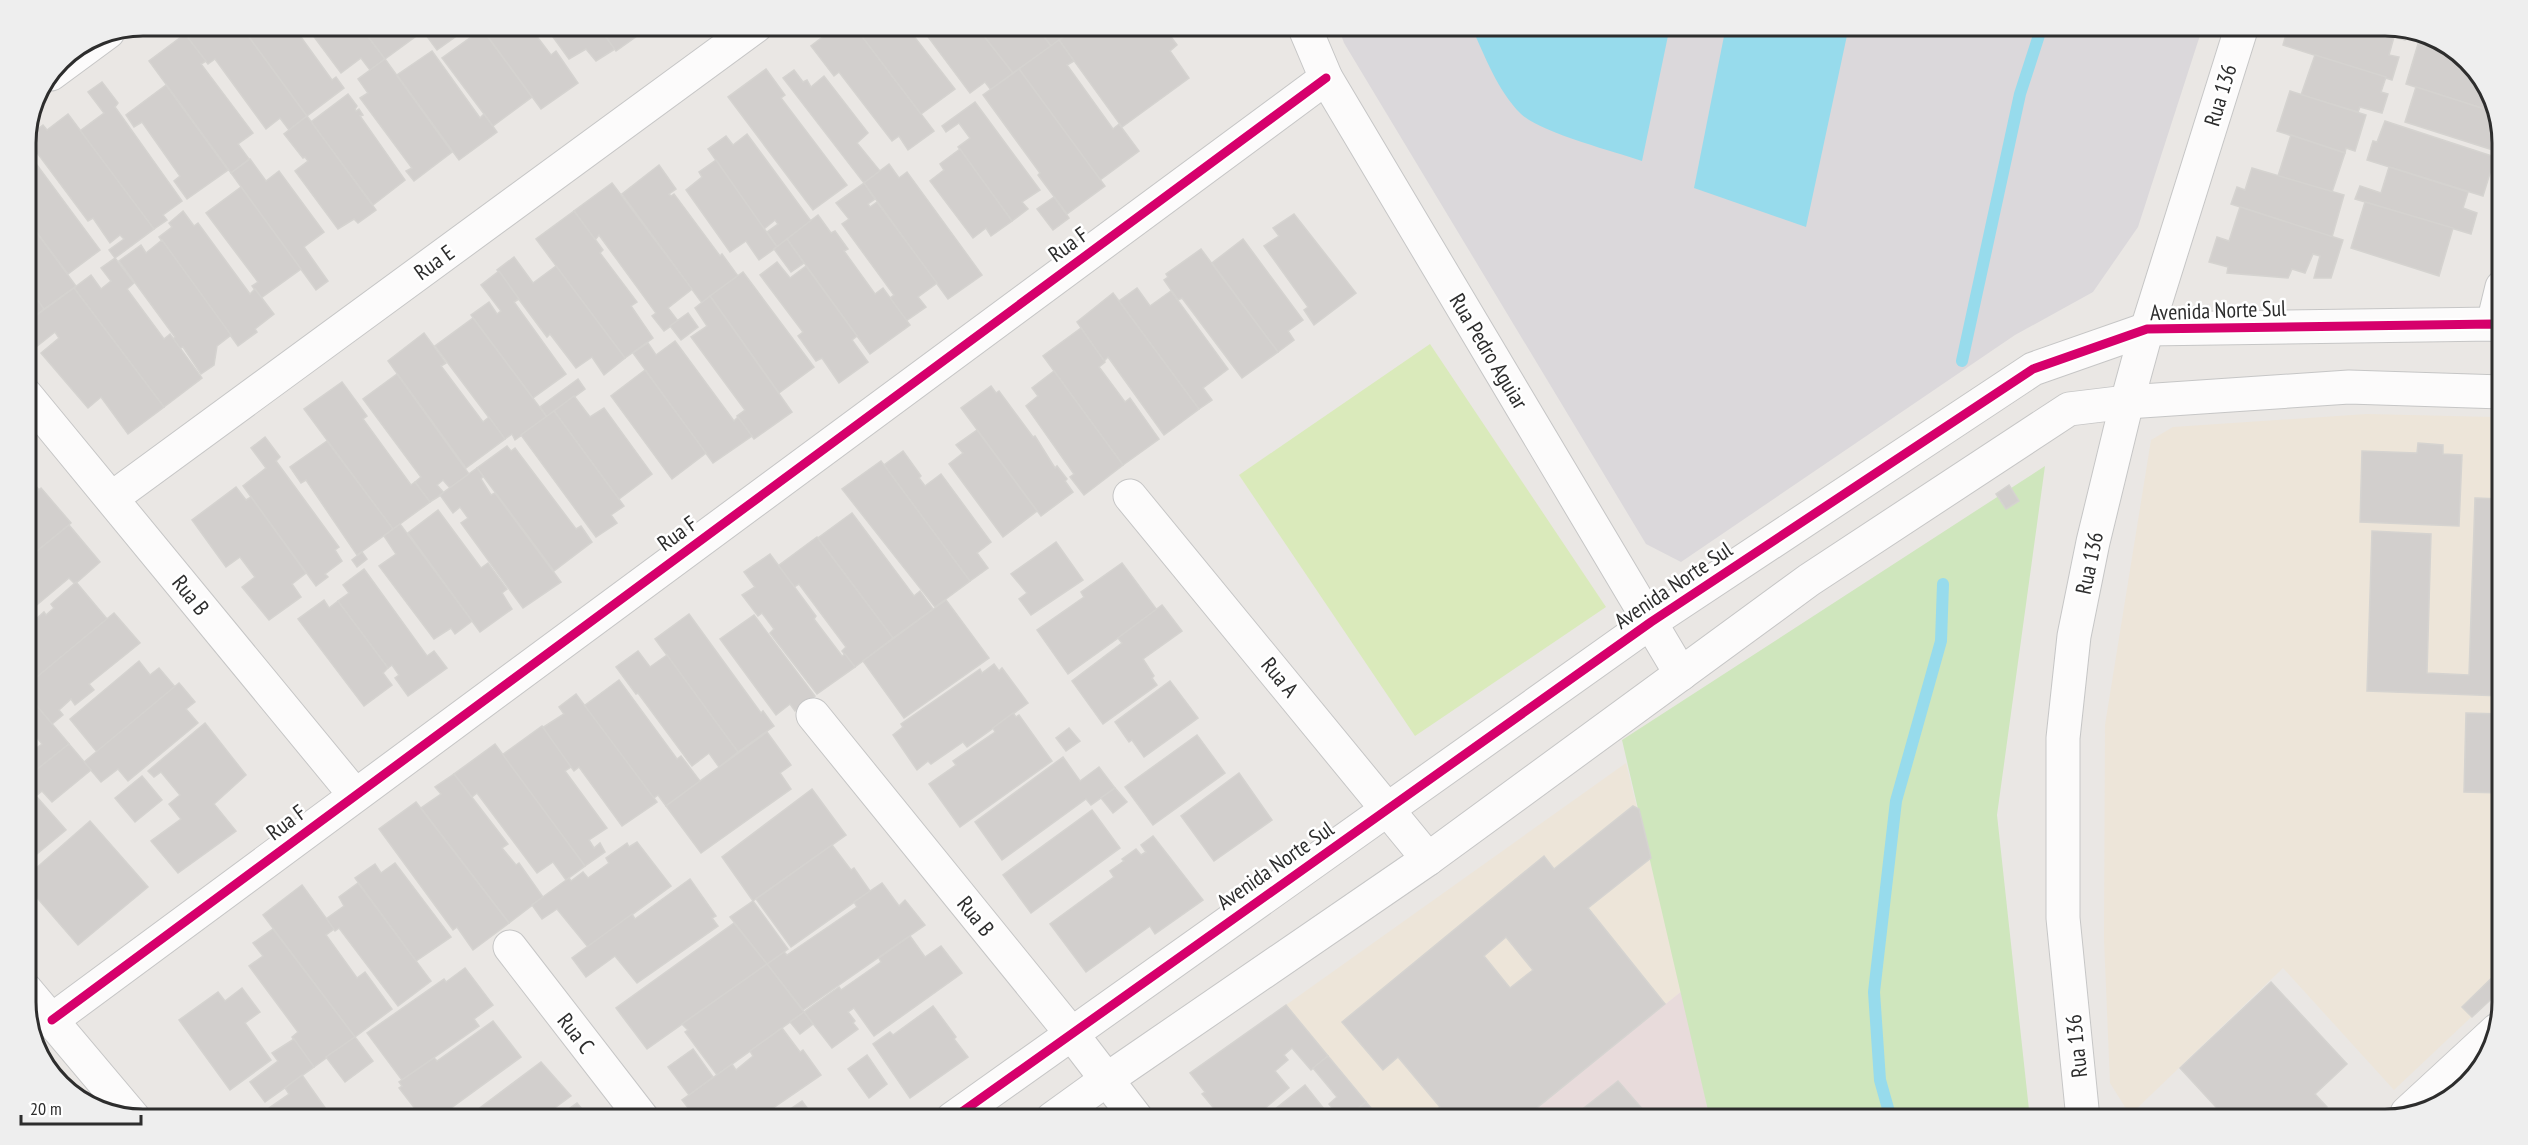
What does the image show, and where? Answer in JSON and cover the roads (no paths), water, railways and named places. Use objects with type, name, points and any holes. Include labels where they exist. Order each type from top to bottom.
[{"type":"street","name":"Rua E","points":[[112,498],[742,36]]},
{"type":"street","name":"Rua Pedro Aguiar","points":[[1308,36],[1326,78],[1681,674]]},
{"type":"street","name":"Rua 136","points":[[2082,1109],[2063,918],[2063,738],[2074,636],[2093,542],[2147,329],[2239,36]]},
{"type":"street","name":"Rua F","points":[[52,1020],[1326,78]]},
{"type":"street","name":"Avenida Norte Sul","points":[[966,1109],[1651,622],[2033,369],[2147,329],[2492,325]]},
{"type":"street","points":[[1066,1109],[1428,859],[1809,580],[2069,409],[2127,402],[2349,387],[2492,392]]},
{"type":"street","name":"Rua B","points":[[36,407],[355,795]]},
{"type":"street","name":"Rua A","points":[[1130,496],[1428,859]]},
{"type":"street","name":"Rua B","points":[[813,715],[1071,1033],[1129,1109]]},
{"type":"street","name":"Rua C","points":[[510,947],[635,1109]]},
{"type":"street","points":[[36,1002],[124,1107]]},
{"type":"street","points":[[2417,1103],[2484,1042]]},
{"type":"water","points":[[1476,36],[1668,36],[1642,161],[1560,134],[1530,121],[1521,114],[1505,94]]},
{"type":"water","points":[[1724,36],[1847,36],[1806,227],[1694,188]]},
{"type":"waterway","points":[[1962,361],[2020,94],[2039,36]]},
{"type":"waterway","points":[[1888,1109],[1880,1080],[1874,992],[1896,801],[1941,641],[1943,584]]}]
